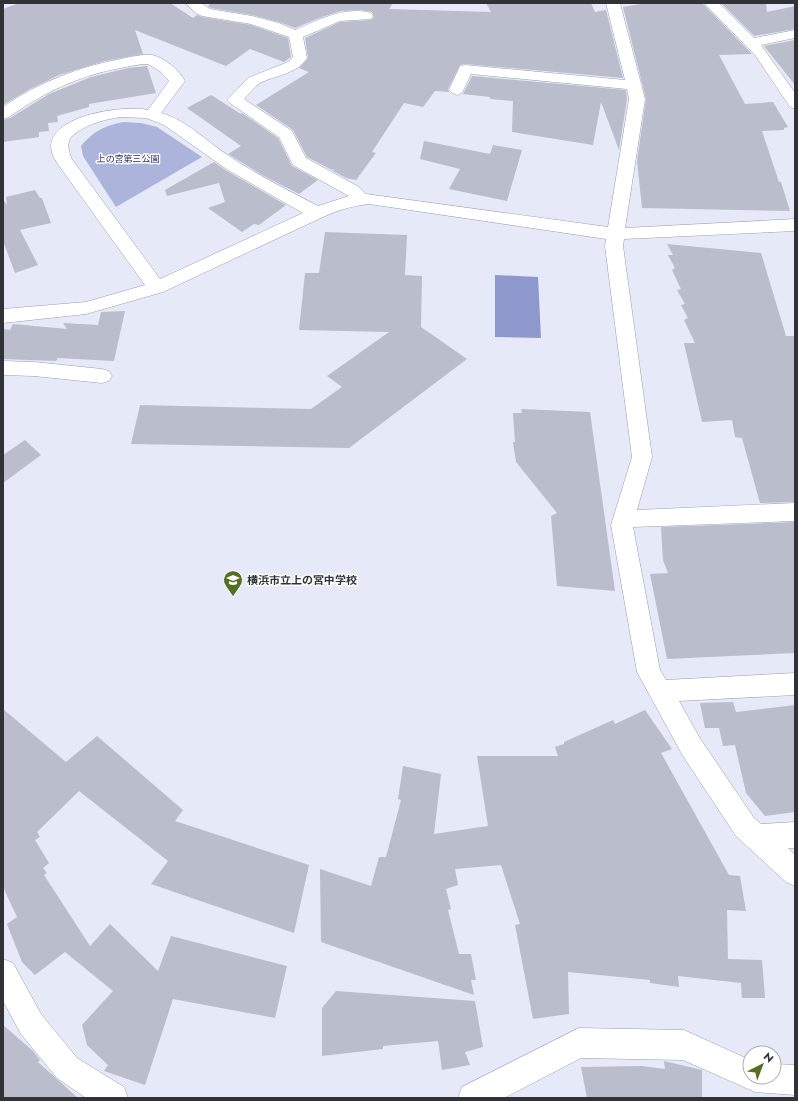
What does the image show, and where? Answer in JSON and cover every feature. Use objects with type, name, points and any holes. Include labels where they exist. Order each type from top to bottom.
[{"type":"street","points":[[192,3],[201,10],[207,12],[254,20],[281,28],[295,35],[300,58],[287,68],[253,81],[235,100],[286,134],[299,161],[353,191],[362,199]]},
{"type":"street","points":[[613,3],[637,99],[614,246],[642,457],[622,525],[650,672],[692,748],[745,827],[795,873]]},
{"type":"street","points":[[711,3],[760,52],[795,104]]},
{"type":"street","points":[[295,35],[338,17],[366,16]]},
{"type":"street","points":[[751,43],[795,34]]},
{"type":"street","points":[[3,114],[13,106],[56,82],[94,69],[139,60],[151,60],[174,75],[177,81],[152,115]]},
{"type":"street","points":[[457,90],[465,69],[633,85]]},
{"type":"street","points":[[157,288],[92,201],[63,159],[60,152],[60,139],[64,134],[90,119],[110,114],[134,112],[152,115],[170,122],[193,137],[221,159],[317,213]]},
{"type":"street","points":[[3,316],[86,308],[157,288],[342,202],[362,199],[615,234],[795,225]]},
{"type":"street","points":[[3,368],[34,369],[102,376]]},
{"type":"street","points":[[624,519],[795,512]]},
{"type":"street","points":[[661,692],[795,684]]},
{"type":"street","points":[[756,837],[795,835]]},
{"type":"street","points":[[3,973],[31,1024],[67,1068],[113,1098]]},
{"type":"street","points":[[473,1098],[579,1043],[684,1045],[742,1071]]},
{"type":"street","points":[[782,1079],[795,1080]]},
{"type":"green space","name":"上の宮第三公園","points":[[123,122],[141,123],[157,127],[202,157],[116,207],[83,156],[81,146],[90,136],[100,130],[110,125]]},
{"type":"shaded area","points":[[495,275],[538,277],[541,338],[495,337]]},
{"type":"building","points":[[19,3],[170,3],[193,18],[197,15],[251,25],[288,38],[291,57],[284,62],[250,49],[226,66],[135,30],[143,54],[105,61],[59,75],[30,89],[3,105],[3,9]]},
{"type":"building","points":[[211,3],[393,3],[389,9],[491,12],[486,3],[591,3],[595,12],[606,10],[623,78],[465,64],[460,65],[448,89],[449,92],[435,91],[423,107],[404,103],[372,152],[376,153],[356,180],[346,178],[333,171],[334,169],[332,170],[307,157],[293,130],[256,105],[309,72],[299,68],[308,58],[305,38],[340,22],[371,20],[374,17],[372,12],[361,10],[341,11],[295,28],[252,15],[211,8],[208,6]]},
{"type":"building","points":[[647,3],[702,3],[752,54],[719,55],[745,104],[773,102],[788,127],[784,128],[784,130],[762,131],[790,211],[642,208],[637,161],[646,99],[623,7]]},
{"type":"building","points":[[721,3],[766,3],[767,12],[795,6],[795,29],[754,36]]},
{"type":"building","points":[[795,40],[795,85],[764,46]]},
{"type":"building","points":[[147,66],[156,93],[89,104],[89,107],[57,116],[58,122],[48,123],[49,131],[39,132],[39,137],[3,142],[3,120],[10,118],[49,94],[91,77],[128,68]]},
{"type":"building","points":[[472,76],[626,90],[627,99],[619,150],[601,102],[593,145],[512,132],[513,101],[490,99],[490,97],[463,94]]},
{"type":"building","points":[[211,95],[241,114],[242,113],[278,138],[292,166],[318,180],[299,194],[262,175],[228,154],[241,146],[187,108]]},
{"type":"building","points":[[424,141],[490,154],[493,145],[522,150],[507,201],[449,189],[460,169],[420,159]]},
{"type":"building","points":[[214,162],[286,205],[259,225],[254,224],[242,232],[208,208],[225,202],[219,183],[167,196],[165,190]]},
{"type":"building","points":[[35,190],[40,198],[42,198],[51,223],[20,230],[38,265],[15,273],[3,241],[3,199],[7,205],[6,197]]},
{"type":"building","points":[[325,232],[407,235],[405,275],[422,276],[421,327],[467,359],[349,448],[131,444],[140,405],[311,409],[342,387],[327,376],[389,332],[299,330],[305,273],[319,273]]},
{"type":"building","points":[[667,244],[761,253],[786,336],[795,336],[795,502],[760,503],[742,438],[735,437],[732,420],[702,422],[684,343],[695,343],[684,320],[688,318],[681,305],[685,304],[677,290],[681,289],[672,270],[675,268],[668,255],[673,255]]},
{"type":"building","points":[[125,311],[114,361],[58,358],[56,361],[3,359],[3,329],[10,330],[13,324],[67,329],[63,323],[98,325],[101,312]]},
{"type":"building","points":[[521,409],[590,412],[615,591],[557,586],[551,516],[557,513],[516,462],[513,442],[515,442],[513,413],[522,413]]},
{"type":"building","points":[[25,440],[41,455],[3,483],[3,455]]},
{"type":"building","points":[[795,522],[795,653],[667,659],[650,574],[668,573],[663,560],[661,527]]},
{"type":"building","points":[[733,702],[736,712],[795,705],[795,812],[765,816],[746,793],[735,745],[723,746],[719,728],[705,728],[700,703]]},
{"type":"building","points":[[3,709],[66,762],[97,736],[183,810],[175,821],[309,865],[294,933],[151,884],[168,861],[79,791],[37,832],[40,837],[35,840],[49,863],[43,868],[47,873],[44,875],[90,946],[110,924],[158,971],[171,936],[287,966],[275,1018],[173,999],[145,1085],[104,1071],[108,1065],[87,1045],[82,1025],[113,991],[65,952],[35,975],[22,962],[7,924],[17,917],[3,887]]},
{"type":"building","points":[[645,710],[672,749],[661,753],[729,875],[740,876],[746,911],[727,910],[728,959],[762,960],[765,998],[742,998],[741,983],[678,976],[679,987],[650,983],[650,980],[568,972],[569,1014],[533,1019],[515,925],[520,924],[501,865],[455,869],[458,885],[446,889],[451,909],[448,910],[459,954],[471,954],[476,980],[471,980],[474,995],[321,942],[320,869],[371,886],[379,857],[386,857],[401,800],[398,799],[403,766],[441,774],[434,834],[488,826],[477,756],[558,756],[555,747],[564,744],[564,742],[613,720],[615,724]]},
{"type":"building","points":[[336,991],[475,1001],[483,1047],[465,1052],[470,1065],[442,1070],[438,1041],[383,1046],[383,1049],[322,1056],[322,1008]]},
{"type":"building","points":[[3,1025],[33,1051],[40,1060],[38,1062],[78,1098],[3,1098]]},
{"type":"building","points":[[664,1061],[702,1070],[702,1098],[587,1098],[581,1067],[642,1066],[665,1069]]},
{"type":"place","name":"横浜市立上の宮中学校","points":[[233,597]]}]
